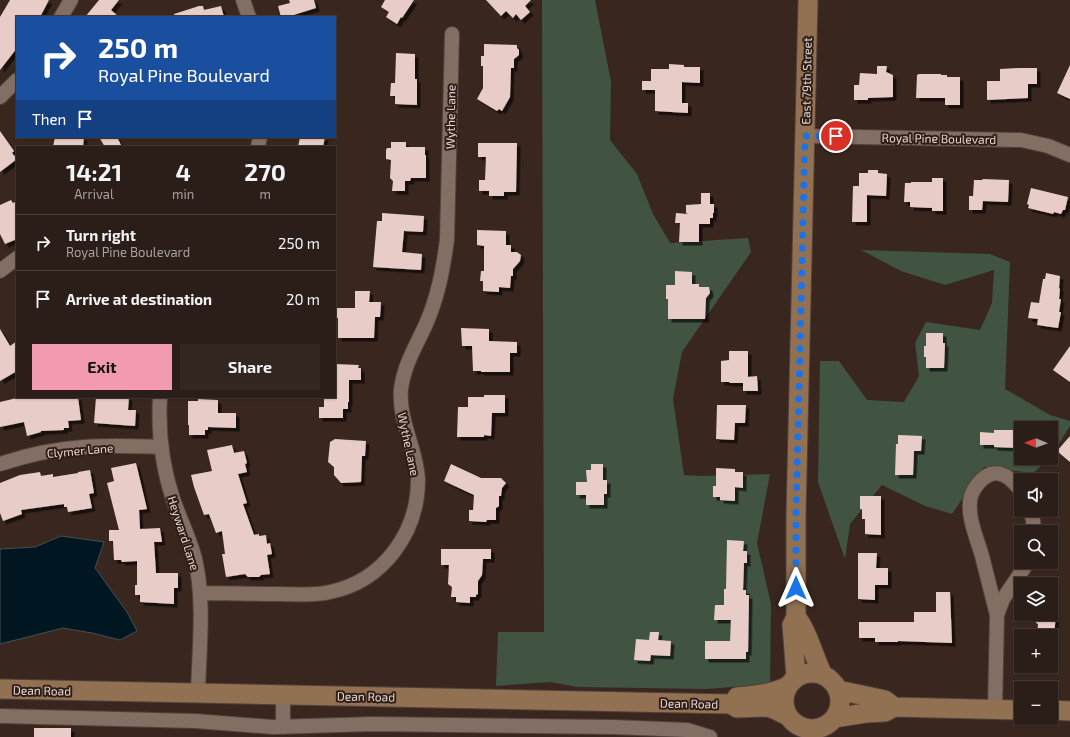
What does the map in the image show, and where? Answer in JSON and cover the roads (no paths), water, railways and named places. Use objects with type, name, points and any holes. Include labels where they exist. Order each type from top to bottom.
[{"type":"street","points":[[62,16],[71,0]]},
{"type":"street","points":[[243,0],[249,16]]},
{"type":"street","name":"East 79th Street","points":[[792,682],[792,625],[796,617],[796,515],[808,0]]},
{"type":"street","name":"Wythe Lane","points":[[200,593],[319,594],[341,590],[361,581],[381,567],[396,551],[408,530],[416,506],[418,479],[415,458],[402,416],[401,389],[403,375],[408,360],[426,324],[435,301],[448,240],[452,34]]},
{"type":"street","points":[[0,97],[16,81]]},
{"type":"street","name":"Royal Pine Boulevard","points":[[805,136],[1021,140],[1043,145],[1070,155]]},
{"type":"street","points":[[0,271],[16,259]]},
{"type":"street","name":"Heyward Lane","points":[[160,398],[159,417],[161,447],[169,487],[195,559],[200,593],[198,693]]},
{"type":"street","name":"Clymer Lane","points":[[0,464],[31,455],[67,448],[104,446],[161,447]]},
{"type":"street","points":[[995,709],[997,615],[973,526],[971,497],[977,485],[984,478],[995,474],[1003,475],[1014,483]]},
{"type":"street","points":[[997,615],[1003,598],[1023,569]]},
{"type":"street","name":"East 79th Street","points":[[796,617],[805,632],[823,675]]},
{"type":"street","points":[[821,728],[839,707],[840,701],[838,690],[834,683],[823,675],[812,672],[801,674],[792,682],[785,692],[784,704],[791,725],[804,728],[821,728],[866,713],[885,712],[894,707],[1014,710]]},
{"type":"street","name":"Dean Road","points":[[731,704],[736,697],[776,692],[792,682]]},
{"type":"street","name":"Dean Road","points":[[0,689],[731,704],[737,708],[774,708],[791,725]]},
{"type":"street","points":[[838,690],[885,700],[894,707]]},
{"type":"street","points":[[282,695],[283,727]]},
{"type":"street","points":[[1058,710],[1070,711]]},
{"type":"street","points":[[0,716],[195,721],[258,727],[373,724],[613,727],[687,730],[710,737]]},
{"type":"water","points":[[61,536],[104,542],[95,568],[127,612],[137,631],[120,640],[63,628],[0,644],[0,549],[35,547]]}]
